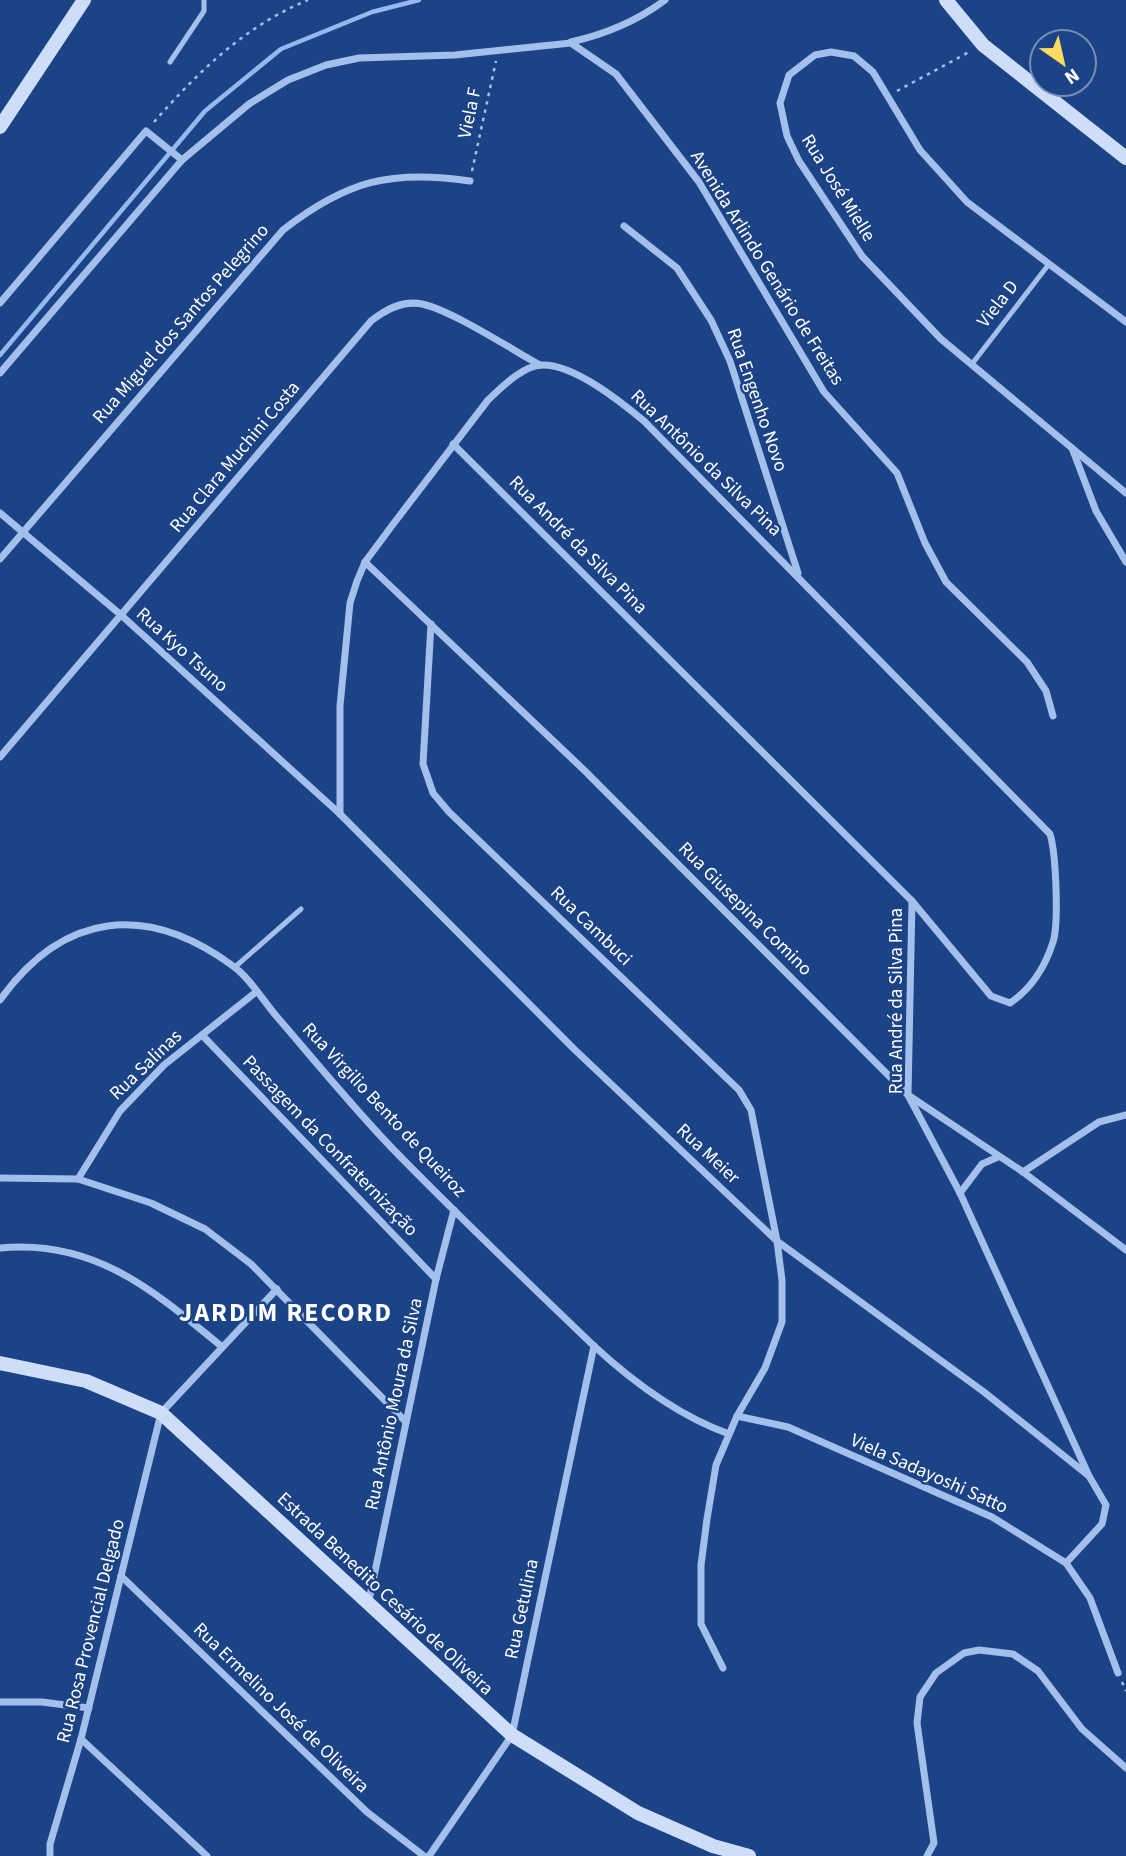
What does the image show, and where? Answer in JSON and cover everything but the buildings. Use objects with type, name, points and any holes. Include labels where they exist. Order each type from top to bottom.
[{"type":"main road","points":[[0,127],[84,0]]},
{"type":"main road","points":[[946,0],[984,45],[1126,158]]},
{"type":"main road","name":"Estrada Benedito Cesário de Oliveira","points":[[0,1363],[86,1381],[160,1413],[512,1735],[638,1814],[713,1846],[749,1856]]},
{"type":"street","points":[[0,373],[179,158],[249,104],[288,80],[326,65],[359,58],[498,51],[571,43],[634,22],[665,0]]},
{"type":"street","name":"Avenida Arlindo Genário de Freitas","points":[[571,43],[617,74],[699,182],[824,392],[897,473],[925,543],[946,582],[1027,662],[1046,691],[1053,716]]},
{"type":"street","name":"Rua José Mielle","points":[[1126,322],[967,202],[920,150],[873,72],[854,56],[831,52],[815,55],[789,75],[782,91],[781,120],[799,161],[862,256],[902,302],[1126,492]]},
{"type":"street","points":[[0,303],[146,131],[179,158]]},
{"type":"street","name":"Rua Miguel dos Santos Pelegrino","points":[[0,559],[284,230],[317,204],[360,184],[395,177],[426,176],[470,181]]},
{"type":"street","name":"Rua Engenho Novo","points":[[624,226],[677,268],[711,320],[730,361],[799,575]]},
{"type":"street","name":"Rua Clara Muchini Costa","points":[[0,757],[371,321],[384,311],[400,305],[420,304],[441,311],[540,365]]},
{"type":"street","points":[[340,814],[339,717],[349,603],[365,562],[488,400],[510,379],[540,365]]},
{"type":"street","name":"Rua Antônio da Silva Pina","points":[[540,365],[559,368],[613,395],[645,421],[799,575],[1050,834],[1055,855],[1054,940],[1026,993],[1010,1003],[991,996],[912,901]]},
{"type":"street","name":"Rua André da Silva Pina","points":[[453,444],[912,901],[908,1095],[960,1193],[1090,1476],[1103,1497],[1106,1515],[1102,1524],[1066,1563]]},
{"type":"street","points":[[1072,447],[1096,511],[1126,562]]},
{"type":"street","name":"Rua Kyo Tsuno","points":[[0,513],[121,615],[340,814]]},
{"type":"street","name":"Rua Giusepina Comino","points":[[365,562],[584,770],[908,1095],[1023,1172],[1126,1253]]},
{"type":"street","name":"Rua Cambuci","points":[[431,624],[423,764],[433,793],[449,812],[739,1090],[751,1110],[777,1241],[782,1280],[782,1322],[765,1368],[737,1416],[716,1465],[701,1565],[701,1624],[723,1668]]},
{"type":"street","name":"Rua Meier","points":[[340,814],[574,1049],[777,1241],[984,1392],[1090,1476]]},
{"type":"street","name":"Rua Virgilio Bento de Queiroz","points":[[0,1000],[16,978],[43,952],[74,934],[113,924],[153,927],[191,941],[235,967],[388,1144],[594,1346],[621,1371],[694,1419],[729,1434]]},
{"type":"street","name":"Rua Salinas","points":[[78,1179],[120,1111],[164,1065],[256,992]]},
{"type":"street","name":"Passagem da Confraternização","points":[[202,1035],[436,1279]]},
{"type":"street","points":[[1023,1172],[1099,1122],[1126,1115]]},
{"type":"street","points":[[960,1193],[982,1164],[998,1157]]},
{"type":"street","points":[[0,1178],[78,1179],[151,1203],[205,1229],[230,1246],[276,1289],[405,1422]]},
{"type":"street","name":"Rua Antônio Moura da Silva","points":[[368,1606],[436,1279],[454,1210]]},
{"type":"street","points":[[0,1248],[52,1248],[88,1255],[129,1276],[174,1307],[221,1346]]},
{"type":"street","points":[[160,1413],[276,1289]]},
{"type":"street","name":"Rua Getulina","points":[[427,1856],[512,1735],[594,1346]]},
{"type":"street","name":"Rua Rosa Provencial Delgado","points":[[51,1856],[50,1844],[89,1708],[160,1413]]},
{"type":"street","name":"Viela Sadayoshi Satto","points":[[737,1416],[788,1427],[992,1517],[1066,1563],[1090,1598],[1118,1673]]},
{"type":"street","name":"Rua Ermelino José de Oliveira","points":[[121,1576],[367,1812],[427,1856]]},
{"type":"street","points":[[927,1856],[933,1843],[917,1723],[920,1697],[936,1673],[964,1653],[979,1650],[1013,1654],[1038,1671],[1082,1728],[1126,1768]]},
{"type":"street","points":[[0,1702],[42,1702],[89,1708]]},
{"type":"street","points":[[81,1739],[207,1856]]},
{"type":"lane","points":[[170,62],[204,11],[204,0]]},
{"type":"lane","name":"Viela D","points":[[972,364],[1049,264]]},
{"type":"lane","points":[[235,967],[301,909]]},
{"type":"path","points":[[146,131],[214,58],[274,14],[308,0]]},
{"type":"path","points":[[888,96],[984,45]]},
{"type":"path","name":"Viela F","points":[[470,181],[498,51]]},
{"type":"waterway","points":[[0,355],[205,111],[281,49],[372,12],[419,0]]},
{"type":"district","name":"JARDIM RECORD","points":[[286,1312]]}]
